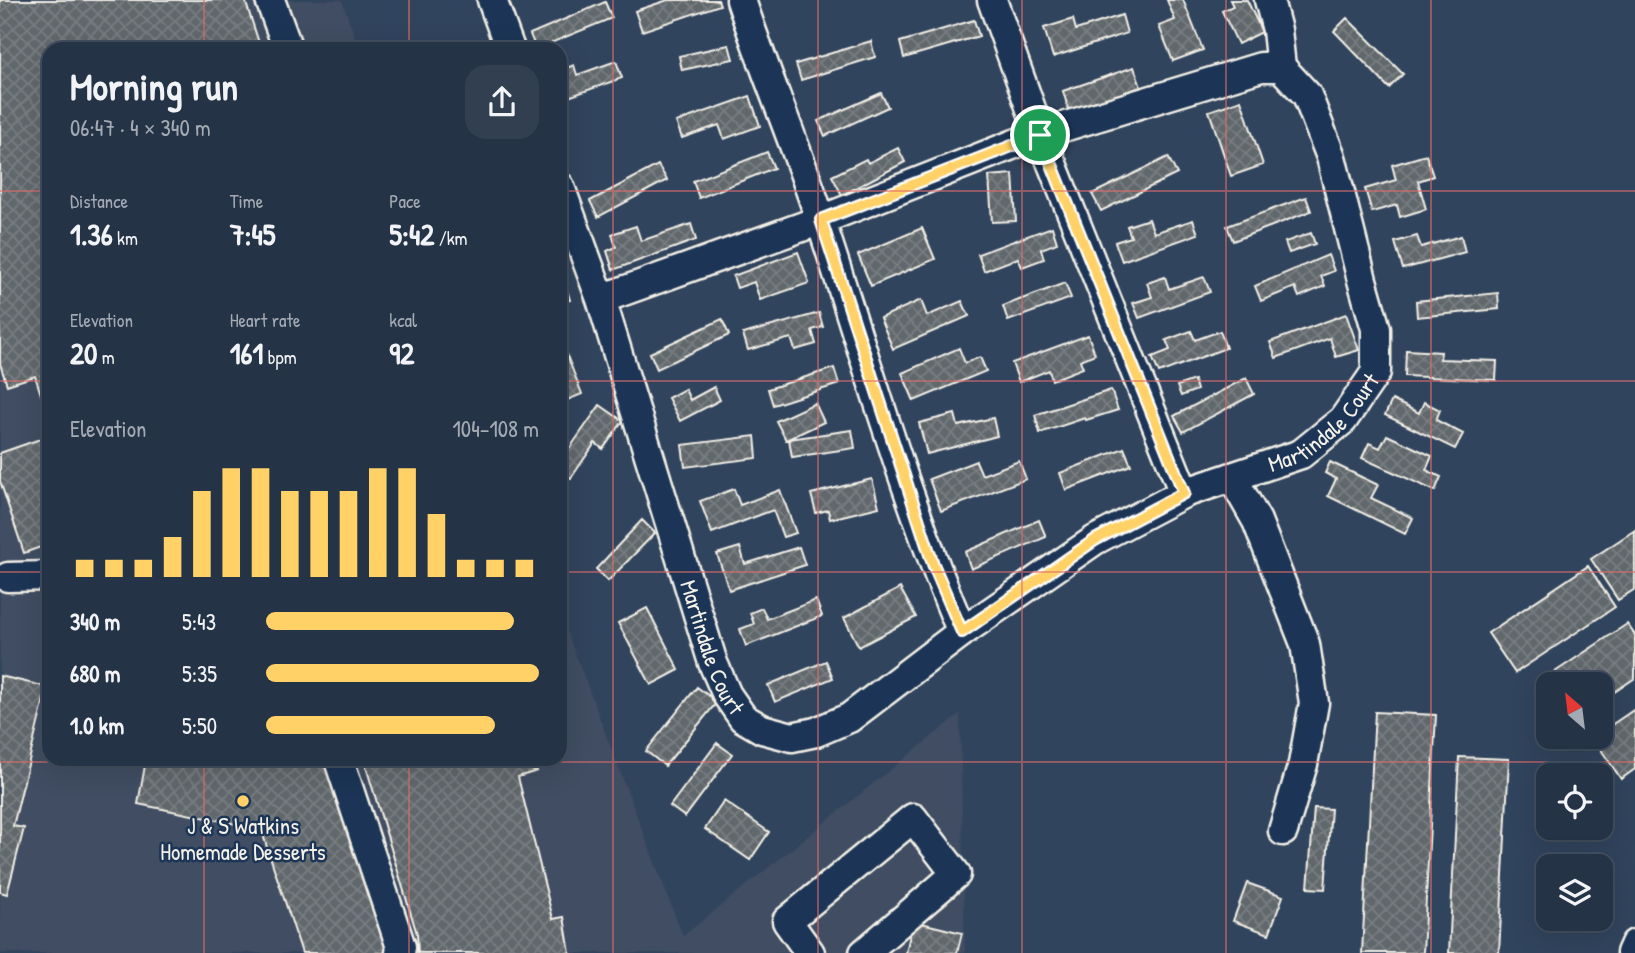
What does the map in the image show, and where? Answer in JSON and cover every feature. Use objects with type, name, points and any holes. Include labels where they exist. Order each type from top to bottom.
[{"type":"street","points":[[270,0],[285,42]]},
{"type":"street","points":[[492,0],[507,42]]},
{"type":"street","points":[[741,0],[821,220],[933,564],[962,632]]},
{"type":"street","points":[[992,0],[1040,135],[1184,493]]},
{"type":"street","points":[[601,299],[821,220],[1040,135],[1261,67],[1281,67],[1277,30],[1269,0]]},
{"type":"street","name":"Martindale Court","points":[[567,206],[601,299],[713,663],[727,695],[743,718],[762,729],[792,737],[816,732],[849,718],[962,632],[1095,540],[1184,493],[1301,454],[1343,420],[1376,372],[1376,329],[1331,157],[1307,95],[1281,67]]},
{"type":"street","points":[[1232,477],[1257,521],[1305,644],[1314,703],[1303,764],[1283,831]]},
{"type":"street","points":[[8,577],[42,576]]},
{"type":"street","points":[[341,766],[401,947],[400,953]]},
{"type":"street","points":[[810,953],[786,920],[913,818],[956,874],[864,953]]},
{"type":"street","points":[[1631,953],[1635,944]]},
{"type":"shaded area","points":[[0,0],[342,0],[357,42],[42,42],[42,766],[567,766],[567,632],[683,936],[960,714],[965,953],[0,953]]},
{"type":"building","points":[[0,0],[245,0],[259,42],[42,42],[42,398],[35,376],[7,385],[0,364]]},
{"type":"building","points":[[668,0],[718,0],[720,5],[642,31],[635,11]]},
{"type":"building","points":[[1167,0],[1183,0],[1203,50],[1173,61],[1159,26],[1175,20]]},
{"type":"building","points":[[1230,0],[1247,0],[1262,32],[1238,44],[1222,11],[1233,6]]},
{"type":"building","points":[[605,2],[612,18],[553,42],[533,42],[530,34]]},
{"type":"building","points":[[1122,15],[1127,33],[1053,57],[1044,28],[1073,19],[1076,30]]},
{"type":"building","points":[[1347,18],[1403,74],[1389,88],[1334,31]]},
{"type":"building","points":[[974,20],[979,36],[904,58],[900,42]]},
{"type":"building","points":[[871,41],[875,57],[801,80],[796,64]]},
{"type":"building","points":[[729,45],[733,59],[682,70],[679,56]]},
{"type":"building","points":[[616,61],[622,78],[567,98],[567,68],[574,65],[577,75]]},
{"type":"building","points":[[1134,67],[1141,87],[1069,111],[1063,91]]},
{"type":"building","points":[[881,93],[888,107],[825,136],[818,121]]},
{"type":"building","points":[[750,96],[760,126],[724,139],[719,125],[682,138],[676,122]]},
{"type":"building","points":[[1241,100],[1263,165],[1231,176],[1209,111]]},
{"type":"building","points":[[898,148],[905,162],[842,195],[832,176],[866,159],[868,163]]},
{"type":"building","points":[[767,152],[774,168],[699,198],[693,181]]},
{"type":"building","points":[[1426,155],[1433,176],[1418,181],[1426,209],[1400,217],[1397,205],[1372,212],[1365,189],[1396,180],[1392,165]]},
{"type":"building","points":[[1168,157],[1177,174],[1101,211],[1092,194]]},
{"type":"building","points":[[658,165],[667,180],[598,217],[590,201]]},
{"type":"building","points":[[1013,174],[1016,221],[992,222],[989,176]]},
{"type":"building","points":[[1306,197],[1311,211],[1233,241],[1227,226]]},
{"type":"building","points":[[1149,219],[1154,233],[1193,220],[1198,234],[1122,261],[1115,242],[1131,237],[1127,226]]},
{"type":"building","points":[[691,224],[696,240],[613,270],[607,251],[616,247],[612,234],[636,226],[641,241]]},
{"type":"building","points":[[1052,227],[1057,243],[1041,249],[1044,259],[1022,267],[1018,258],[984,271],[978,254]]},
{"type":"building","points":[[922,228],[935,259],[871,286],[858,255]]},
{"type":"building","points":[[1311,233],[1315,244],[1289,253],[1285,242]]},
{"type":"building","points":[[1417,236],[1421,247],[1461,236],[1465,252],[1403,269],[1395,242]]},
{"type":"building","points":[[798,252],[809,283],[760,300],[754,282],[737,288],[733,276]]},
{"type":"building","points":[[1328,255],[1334,271],[1321,276],[1325,286],[1299,297],[1295,287],[1261,301],[1255,286]]},
{"type":"building","points":[[1165,277],[1169,289],[1204,277],[1210,292],[1139,318],[1133,303],[1152,297],[1147,283]]},
{"type":"building","points":[[1065,283],[1071,298],[1008,321],[1003,306]]},
{"type":"building","points":[[1498,293],[1499,309],[1417,317],[1416,301]]},
{"type":"building","points":[[921,300],[927,316],[962,301],[969,316],[893,349],[880,318]]},
{"type":"building","points":[[819,313],[823,327],[812,330],[816,344],[795,350],[791,338],[748,350],[743,334]]},
{"type":"building","points":[[1346,314],[1359,350],[1336,357],[1330,338],[1276,358],[1270,342]]},
{"type":"building","points":[[722,319],[729,335],[657,369],[650,353]]},
{"type":"building","points":[[1191,331],[1195,340],[1220,331],[1226,348],[1159,373],[1152,357],[1170,350],[1166,340]]},
{"type":"building","points":[[1088,335],[1095,354],[1080,360],[1083,368],[1052,380],[1049,370],[1019,382],[1012,363]]},
{"type":"building","points":[[959,348],[965,363],[980,357],[986,371],[914,401],[902,373]]},
{"type":"building","points":[[1406,350],[1441,352],[1440,359],[1497,361],[1496,380],[1405,376]]},
{"type":"building","points":[[567,356],[582,394],[567,400]]},
{"type":"building","points":[[834,368],[839,384],[773,405],[768,389]]},
{"type":"building","points":[[1246,378],[1254,394],[1183,432],[1174,416]]},
{"type":"building","points":[[1194,380],[1197,390],[1181,396],[1177,386]]},
{"type":"building","points":[[714,387],[720,400],[680,421],[668,398],[685,389],[690,400]]},
{"type":"building","points":[[1111,390],[1118,410],[1040,433],[1035,415]]},
{"type":"building","points":[[1392,400],[1419,413],[1424,402],[1440,410],[1436,420],[1463,434],[1455,449],[1385,415]]},
{"type":"building","points":[[815,403],[824,422],[786,440],[776,421]]},
{"type":"building","points":[[600,405],[623,421],[603,449],[595,443],[571,478],[567,475],[567,452]]},
{"type":"building","points":[[955,414],[958,426],[993,418],[997,436],[927,454],[919,423]]},
{"type":"building","points":[[852,430],[855,448],[792,457],[789,439]]},
{"type":"building","points":[[1387,435],[1432,456],[1426,470],[1441,477],[1435,491],[1362,458],[1369,443],[1380,448]]},
{"type":"building","points":[[755,436],[757,458],[685,467],[682,445]]},
{"type":"building","points":[[42,438],[42,547],[24,553],[0,481],[0,453]]},
{"type":"building","points":[[1124,448],[1131,465],[1066,490],[1060,473]]},
{"type":"building","points":[[976,461],[982,475],[1019,461],[1026,479],[941,511],[929,479]]},
{"type":"building","points":[[1330,462],[1378,485],[1371,498],[1413,518],[1405,534],[1328,496],[1336,479],[1325,473]]},
{"type":"building","points":[[872,479],[879,507],[830,519],[828,510],[816,513],[811,494]]},
{"type":"building","points":[[734,489],[740,505],[780,490],[796,533],[783,537],[773,510],[712,533],[700,501]]},
{"type":"building","points":[[642,520],[655,533],[608,581],[596,569]]},
{"type":"building","points":[[1039,520],[1046,537],[971,569],[965,552]]},
{"type":"building","points":[[1635,530],[1635,589],[1618,600],[1591,559]]},
{"type":"building","points":[[740,547],[745,564],[799,547],[805,565],[729,590],[717,554]]},
{"type":"building","points":[[1588,566],[1615,607],[1515,673],[1488,633]]},
{"type":"building","points":[[900,588],[916,617],[859,647],[844,618]]},
{"type":"building","points":[[816,600],[822,616],[746,646],[740,629],[754,624],[750,613],[762,608],[767,619]]},
{"type":"building","points":[[647,608],[679,670],[651,685],[618,623]]},
{"type":"building","points":[[1627,624],[1635,635],[1635,678],[1614,692],[1614,672],[1555,672]]},
{"type":"building","points":[[826,661],[833,678],[775,702],[768,685]]},
{"type":"building","points":[[0,676],[42,686],[42,707],[13,826],[24,828],[7,894],[0,892]]},
{"type":"building","points":[[697,687],[717,702],[665,766],[646,751]]},
{"type":"building","points":[[1635,709],[1635,769],[1621,779],[1613,763],[1610,763],[1601,749],[1614,749],[1614,723]]},
{"type":"building","points":[[1375,712],[1436,715],[1423,953],[1362,953]]},
{"type":"building","points":[[717,743],[732,754],[685,817],[670,806]]},
{"type":"building","points":[[1459,757],[1509,759],[1499,953],[1449,953]]},
{"type":"building","points":[[145,766],[334,766],[394,953],[302,953],[261,829],[138,804]]},
{"type":"building","points":[[366,766],[535,766],[537,771],[518,777],[553,919],[564,917],[570,953],[418,953],[417,934]]},
{"type":"building","points":[[724,801],[769,832],[750,860],[705,829]]},
{"type":"building","points":[[1314,808],[1331,809],[1325,889],[1308,888]]},
{"type":"building","points":[[1247,883],[1283,896],[1269,934],[1233,921]]},
{"type":"building","points":[[913,921],[962,933],[957,953],[906,953]]},
{"type":"place","name":"J & S Watkins Homemade Desserts","points":[[243,801]]},
{"type":"route","points":[[1040,135],[1184,493],[1095,540],[962,632],[933,564],[821,220],[1040,135]]}]
